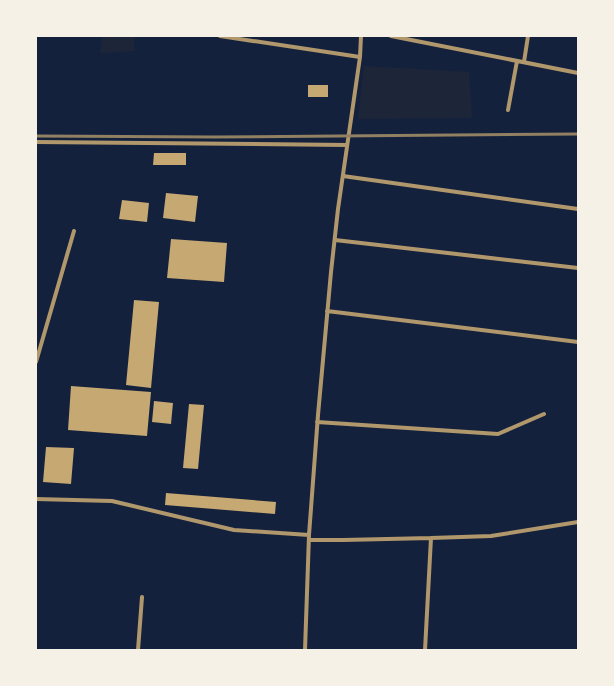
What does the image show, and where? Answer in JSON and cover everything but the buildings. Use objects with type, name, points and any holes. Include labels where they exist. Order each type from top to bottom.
[{"type":"street","points":[[220,36],[246,38],[360,57]]},
{"type":"street","points":[[305,650],[309,538],[317,422],[327,312],[347,145],[360,57],[361,36]]},
{"type":"street","points":[[391,36],[578,73]]},
{"type":"street","points":[[524,62],[528,36]]},
{"type":"street","points":[[508,110],[517,61]]},
{"type":"street","points":[[36,142],[347,145]]},
{"type":"street","points":[[343,176],[578,209]]},
{"type":"street","points":[[36,362],[74,232]]},
{"type":"street","points":[[335,240],[578,268]]},
{"type":"street","points":[[327,312],[578,342]]},
{"type":"street","points":[[317,422],[498,434],[544,414]]},
{"type":"street","points":[[36,499],[112,501],[234,530],[344,540],[491,536],[578,522]]},
{"type":"street","points":[[425,650],[431,538]]},
{"type":"street","points":[[138,650],[142,597]]},
{"type":"shaded area","points":[[102,36],[134,36],[134,51],[100,53]]},
{"type":"shaded area","points":[[364,66],[469,72],[472,118],[358,119]]},
{"type":"railway","points":[[36,136],[215,137],[578,134]]}]
